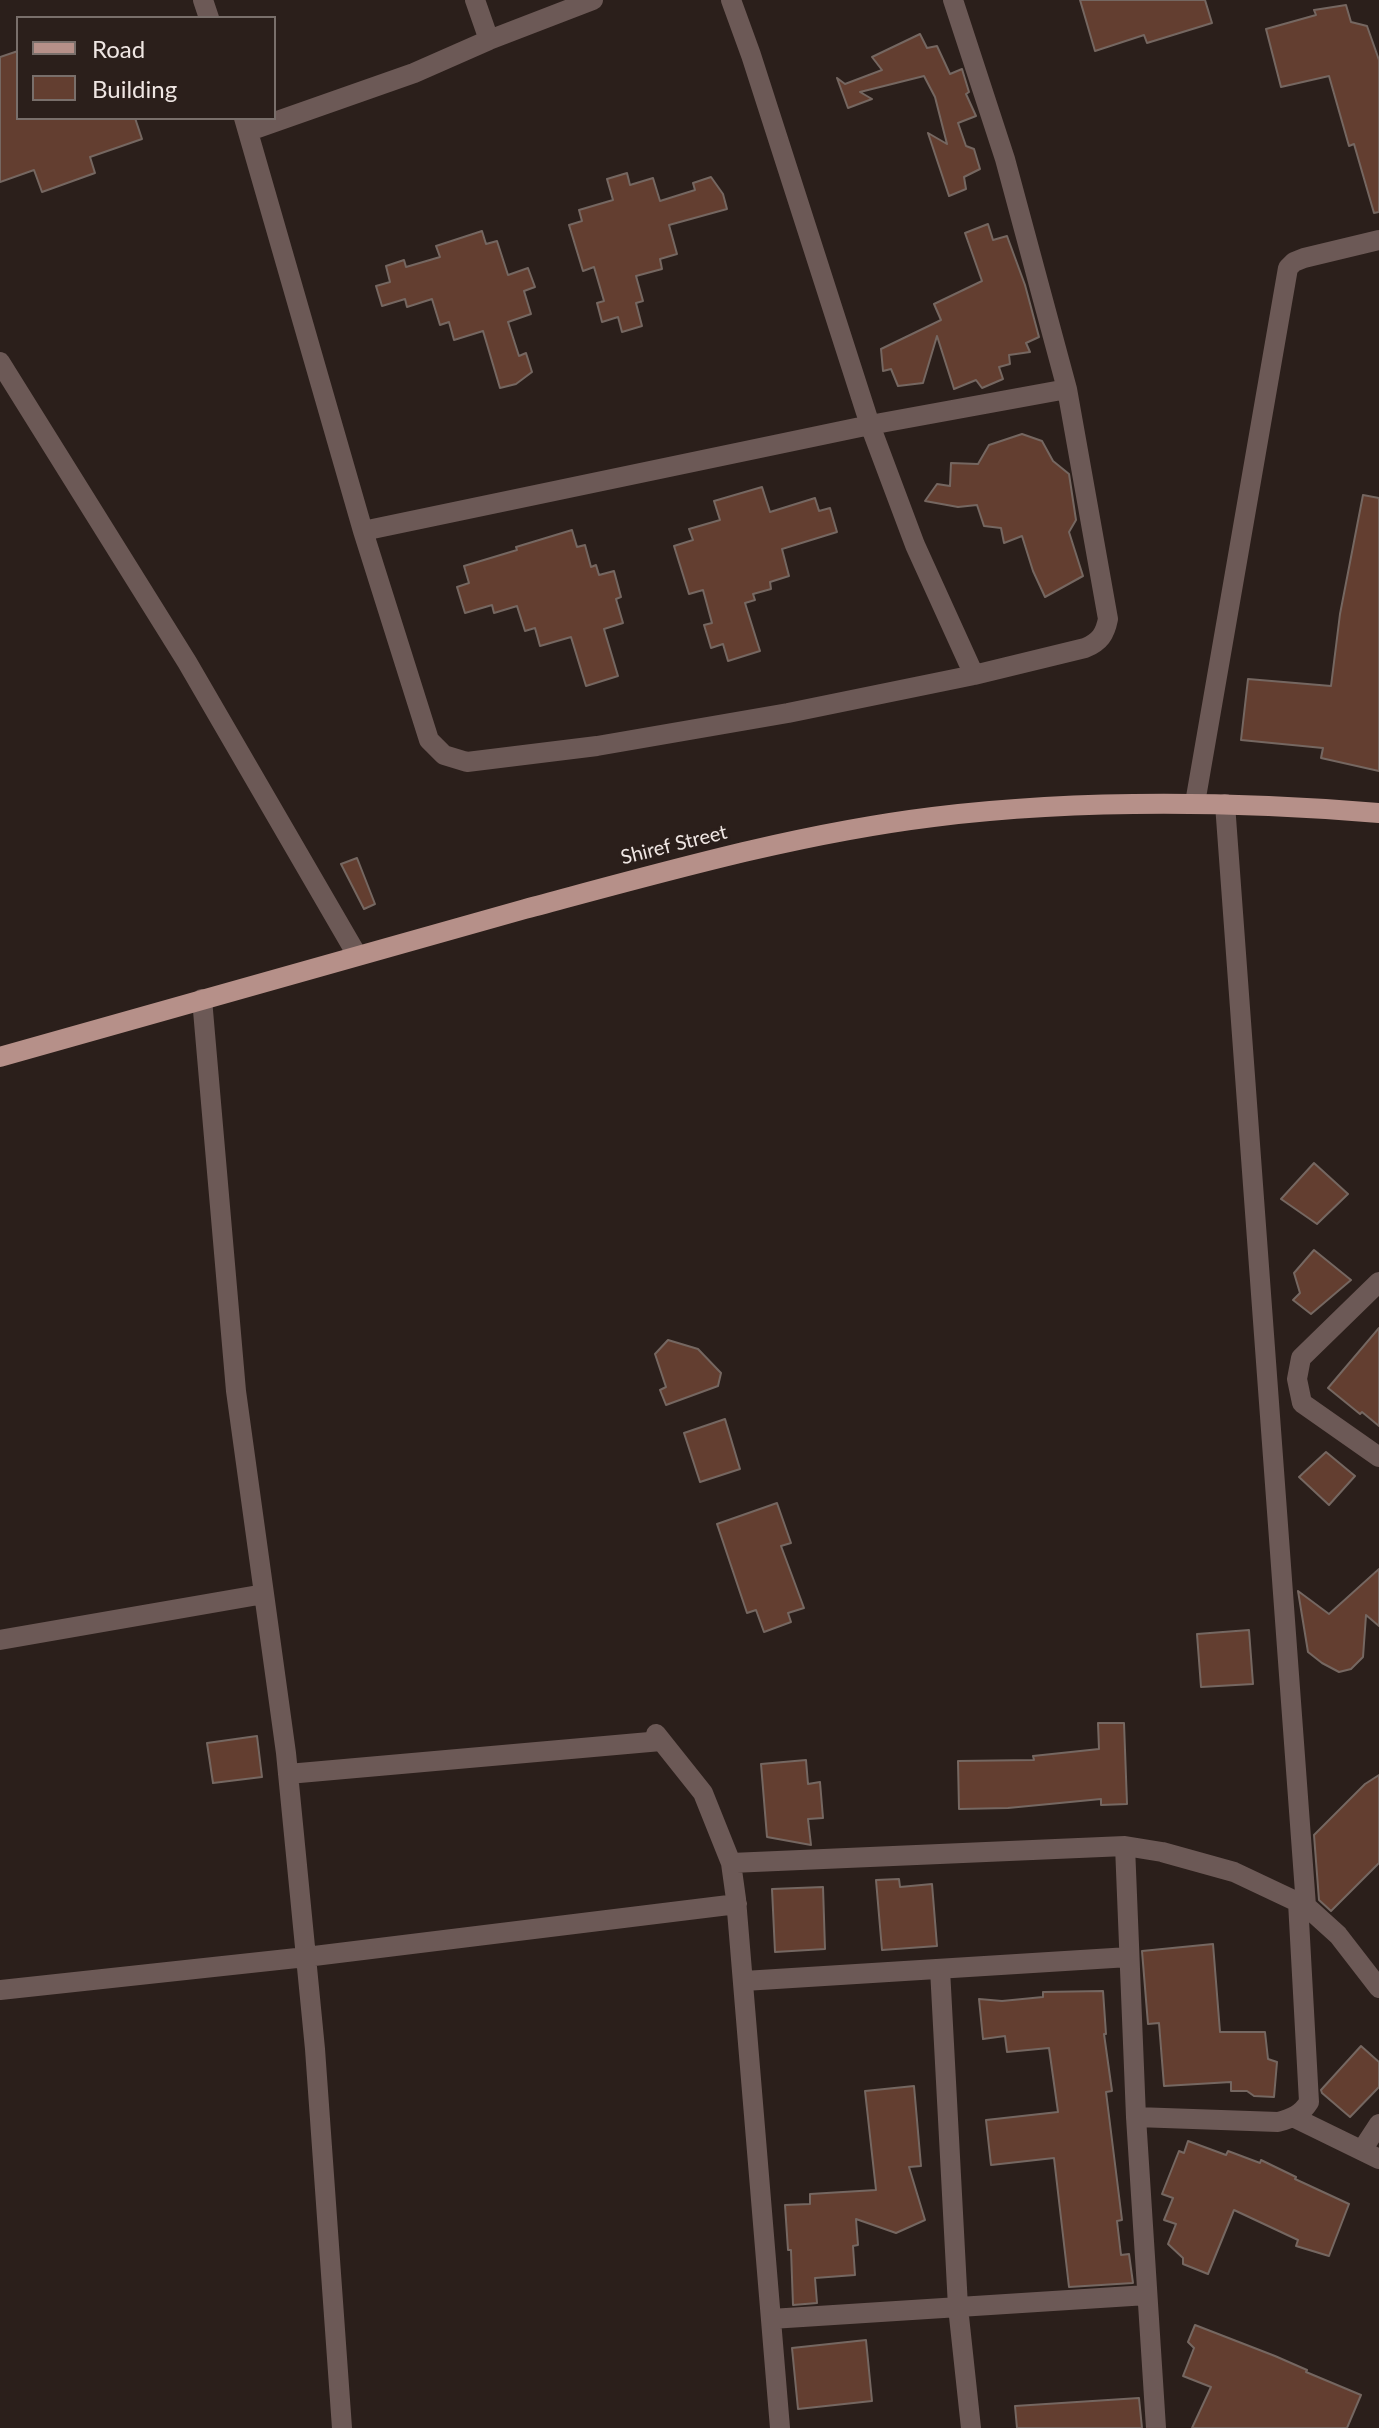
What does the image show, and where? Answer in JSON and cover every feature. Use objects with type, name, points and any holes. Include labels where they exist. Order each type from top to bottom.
[{"type":"main road","name":"Shiref Street","points":[[0,1057],[357,955],[678,868],[804,838],[931,817],[1029,807],[1195,803],[1379,813]]},
{"type":"street","points":[[475,0],[489,40]]},
{"type":"street","points":[[276,115],[414,73],[593,0]]},
{"type":"street","points":[[731,0],[870,425],[915,545],[974,675]]},
{"type":"street","points":[[247,124],[363,531],[429,740],[444,755],[467,762],[597,746],[788,713],[974,675],[1085,648],[1096,644],[1106,632],[1108,619],[1067,389],[1005,159],[953,0]]},
{"type":"street","points":[[1195,803],[1288,268],[1304,258],[1379,240]]},
{"type":"street","points":[[0,362],[187,662],[357,955]]},
{"type":"street","points":[[363,531],[870,425],[1067,389]]},
{"type":"street","points":[[1136,2117],[1278,2122],[1303,2111],[1309,2102],[1302,1904],[1225,804]]},
{"type":"street","points":[[202,999],[236,1391],[288,1774],[306,1957],[342,2428]]},
{"type":"street","points":[[1379,1282],[1301,1358],[1297,1379],[1302,1403],[1379,1457]]},
{"type":"street","points":[[0,1640],[264,1594]]},
{"type":"street","points":[[288,1774],[659,1738],[703,1793],[731,1863],[737,1904],[780,2428]]},
{"type":"street","points":[[1125,1846],[1136,2117],[1156,2428]]},
{"type":"street","points":[[731,1863],[1125,1846],[1162,1852],[1234,1872],[1302,1904],[1338,1935],[1379,1988]]},
{"type":"street","points":[[0,1990],[306,1957],[737,1904]]},
{"type":"street","points":[[744,1981],[1129,1957]]},
{"type":"street","points":[[940,1969],[958,2307],[971,2428]]},
{"type":"street","points":[[1293,2117],[1370,2155],[1379,2124]]},
{"type":"street","points":[[771,2319],[1147,2295]]},
{"type":"building","points":[[1080,0],[1205,0],[1212,23],[1147,43],[1144,35],[1095,51]]},
{"type":"building","points":[[1346,5],[1351,22],[1367,26],[1379,60],[1379,212],[1374,213],[1354,144],[1349,146],[1329,76],[1281,87],[1266,29],[1316,15],[1314,10]]},
{"type":"building","points":[[920,34],[927,48],[937,46],[950,74],[962,69],[969,92],[966,94],[976,116],[958,123],[966,146],[974,149],[980,169],[964,177],[966,189],[949,196],[928,133],[947,144],[935,97],[924,76],[860,92],[872,99],[848,108],[837,78],[845,84],[882,70],[872,57]]},
{"type":"building","points":[[16,52],[16,120],[136,120],[142,139],[90,157],[95,173],[42,192],[34,170],[0,182],[0,57]]},
{"type":"building","points":[[627,173],[630,185],[653,178],[660,201],[695,190],[693,183],[711,177],[723,194],[727,209],[669,225],[677,254],[660,259],[662,269],[636,276],[643,301],[636,303],[642,326],[622,332],[618,317],[602,322],[597,303],[604,301],[594,267],[583,271],[569,225],[582,221],[579,210],[613,200],[607,179]]},
{"type":"building","points":[[988,224],[993,240],[1007,236],[1039,337],[1026,343],[1030,352],[1009,355],[1010,364],[999,367],[1003,379],[982,388],[976,380],[954,389],[937,336],[923,383],[898,386],[891,369],[883,371],[881,349],[941,320],[934,304],[982,281],[965,233]]},
{"type":"building","points":[[482,231],[486,244],[497,241],[508,275],[528,268],[535,287],[524,291],[531,314],[508,322],[519,356],[526,353],[532,372],[516,384],[500,388],[483,331],[454,340],[449,322],[440,325],[432,299],[407,307],[405,299],[382,306],[376,286],[390,282],[386,266],[404,260],[406,267],[440,257],[436,246]]},
{"type":"building","points":[[1022,434],[1042,441],[1053,461],[1069,474],[1076,520],[1069,532],[1083,576],[1045,597],[1022,536],[1004,543],[1001,528],[984,526],[977,505],[958,507],[925,501],[937,484],[950,486],[951,463],[978,464],[989,445]]},
{"type":"building","points":[[762,487],[770,512],[815,498],[819,511],[830,508],[837,532],[782,549],[789,576],[770,582],[771,589],[753,594],[755,600],[745,603],[760,651],[728,661],[723,644],[711,648],[704,625],[712,623],[703,590],[689,594],[674,546],[693,540],[689,529],[720,520],[714,501]]},
{"type":"building","points":[[1363,495],[1379,498],[1379,771],[1321,758],[1323,748],[1241,740],[1248,679],[1331,686],[1340,614]]},
{"type":"building","points":[[572,530],[577,547],[585,545],[591,567],[596,565],[599,575],[614,571],[621,597],[616,599],[623,623],[604,629],[618,676],[586,686],[571,637],[540,646],[535,628],[525,631],[517,606],[494,613],[492,605],[465,613],[457,587],[469,583],[464,566]]},
{"type":"building","points":[[357,858],[375,904],[364,909],[341,864]]},
{"type":"building","points":[[1314,1163],[1348,1194],[1317,1224],[1281,1199]]},
{"type":"building","points":[[1314,1250],[1351,1280],[1311,1314],[1293,1300],[1300,1293],[1294,1273]]},
{"type":"building","points":[[1379,1328],[1379,1426],[1328,1388]]},
{"type":"building","points":[[668,1340],[698,1349],[721,1373],[718,1386],[666,1405],[660,1390],[666,1387],[655,1354]]},
{"type":"building","points":[[725,1419],[740,1469],[700,1482],[684,1433]]},
{"type":"building","points":[[1326,1452],[1355,1476],[1329,1505],[1299,1477]]},
{"type":"building","points":[[777,1503],[791,1543],[781,1546],[804,1608],[788,1613],[791,1622],[764,1632],[756,1610],[747,1613],[717,1524]]},
{"type":"building","points":[[1379,1569],[1379,1626],[1366,1615],[1363,1657],[1351,1669],[1339,1672],[1308,1652],[1298,1591],[1329,1614]]},
{"type":"building","points":[[1249,1630],[1253,1684],[1201,1687],[1197,1634]]},
{"type":"building","points":[[1098,1723],[1124,1723],[1127,1804],[1101,1805],[1101,1799],[1008,1808],[959,1809],[958,1761],[1034,1760],[1033,1756],[1099,1749]]},
{"type":"building","points":[[257,1736],[262,1777],[213,1783],[207,1743]]},
{"type":"building","points":[[806,1760],[808,1784],[820,1782],[823,1818],[808,1819],[811,1845],[767,1837],[761,1764]]},
{"type":"building","points":[[1379,1775],[1379,1863],[1331,1911],[1319,1900],[1314,1835],[1365,1784]]},
{"type":"building","points":[[899,1879],[900,1887],[932,1884],[937,1946],[882,1950],[876,1880]]},
{"type":"building","points":[[823,1887],[825,1949],[775,1952],[772,1889]]},
{"type":"building","points":[[1213,1944],[1220,2032],[1265,2032],[1268,2059],[1277,2062],[1274,2097],[1231,2091],[1231,2082],[1164,2086],[1159,2023],[1148,2024],[1142,1951]]},
{"type":"building","points":[[1103,1991],[1104,2034],[1112,2091],[1106,2092],[1122,2220],[1117,2221],[1121,2255],[1129,2254],[1133,2283],[1069,2287],[1054,2158],[991,2165],[986,2120],[1058,2112],[1049,2048],[1007,2052],[1005,2036],[983,2039],[979,1999],[1002,2001],[1043,1997],[1043,1992]]},
{"type":"building","points":[[1361,2046],[1379,2062],[1379,2087],[1350,2117],[1321,2090]]},
{"type":"building","points":[[914,2086],[921,2166],[909,2167],[925,2220],[896,2233],[856,2219],[858,2245],[853,2246],[855,2275],[815,2278],[817,2303],[793,2305],[785,2205],[810,2204],[810,2194],[876,2190],[865,2091]]},
{"type":"building","points":[[1188,2141],[1226,2155],[1228,2151],[1260,2163],[1261,2160],[1349,2204],[1329,2256],[1296,2246],[1298,2240],[1234,2210],[1208,2274],[1183,2264],[1183,2258],[1168,2244],[1176,2224],[1164,2220],[1173,2198],[1162,2194],[1179,2151],[1184,2153]]},
{"type":"building","points":[[1195,2325],[1275,2356],[1361,2395],[1347,2428],[1192,2428],[1211,2387],[1183,2376],[1194,2348],[1188,2342]]},
{"type":"building","points":[[866,2340],[872,2401],[798,2409],[792,2348]]},
{"type":"building","points":[[1139,2398],[1142,2428],[1017,2428],[1015,2406]]}]
